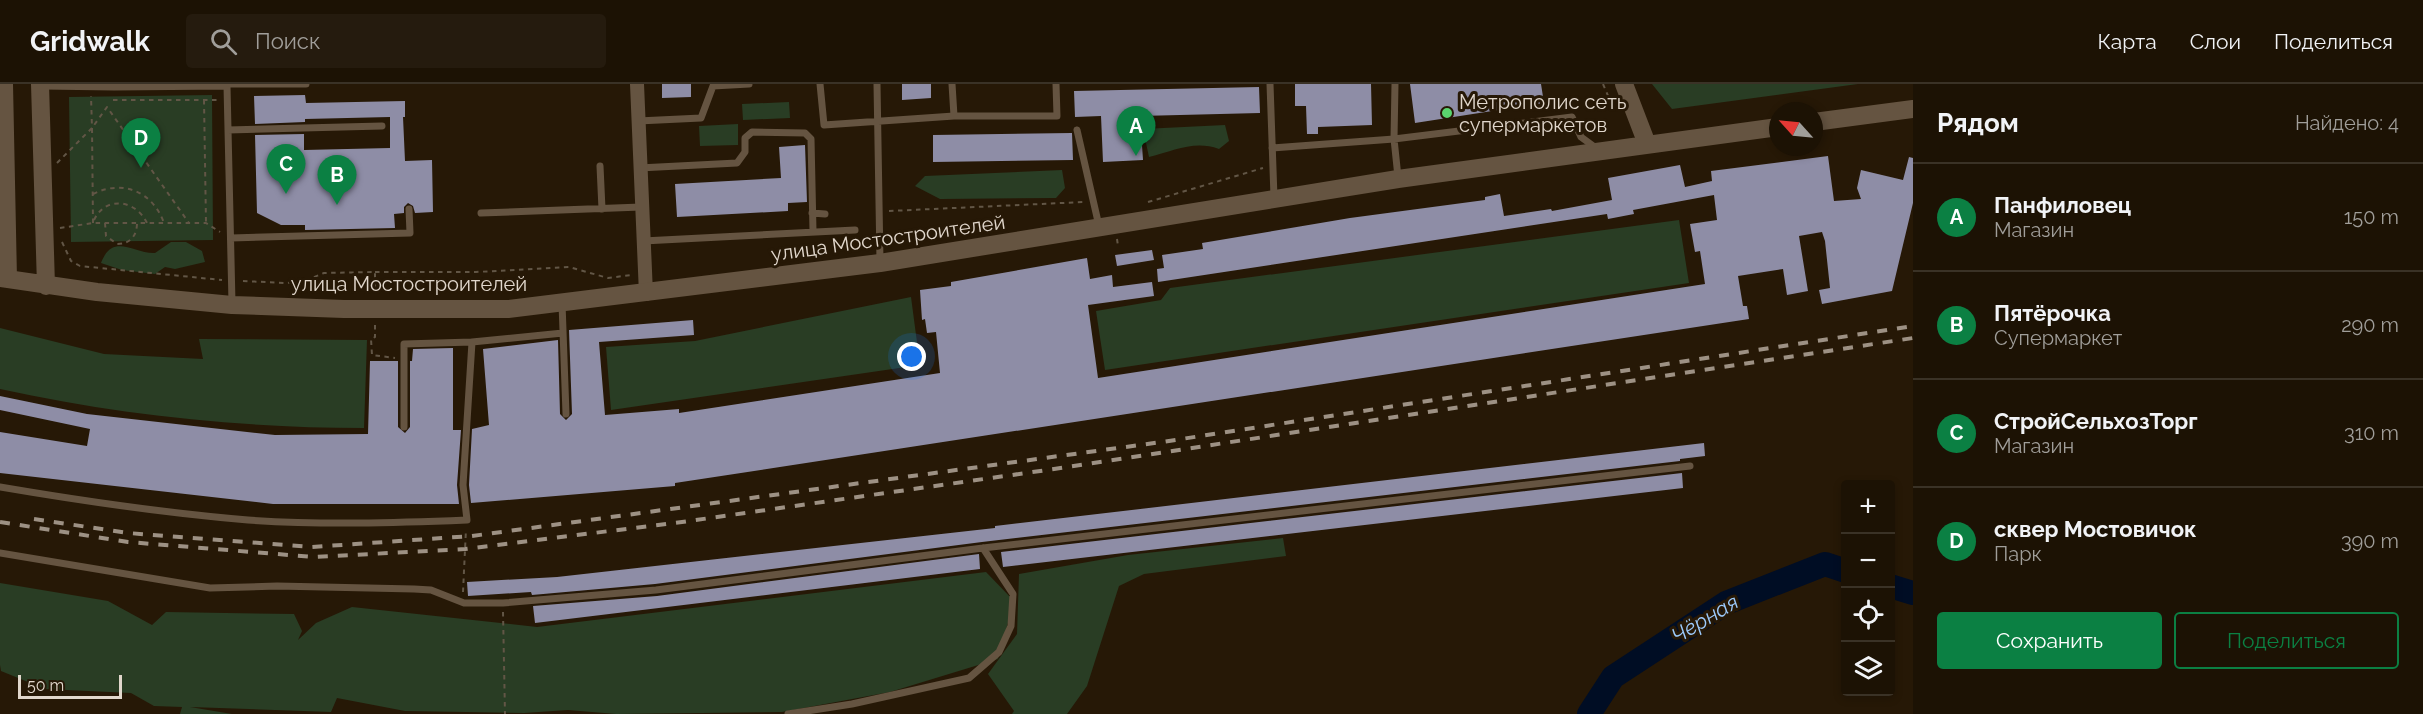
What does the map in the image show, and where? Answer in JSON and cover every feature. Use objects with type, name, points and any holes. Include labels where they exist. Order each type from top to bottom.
[{"type":"main road","points":[[4,84],[4,279]]},
{"type":"main road","points":[[1624,84],[1647,144]]},
{"type":"main road","points":[[40,85],[46,286]]},
{"type":"main road","points":[[1823,121],[1913,109]]},
{"type":"main road","name":"улица Мостостроителей","points":[[4,279],[46,286],[232,305],[344,309],[508,309],[646,294],[880,263],[1398,179],[1769,128]]},
{"type":"street","points":[[637,84],[646,294]]},
{"type":"lane","points":[[40,85],[91,87],[306,84]]},
{"type":"lane","points":[[638,121],[701,118],[713,86],[750,84]]},
{"type":"lane","points":[[820,84],[824,125],[954,116],[1057,116],[1056,84]]},
{"type":"lane","points":[[877,84],[880,263]]},
{"type":"lane","points":[[952,84],[954,116]]},
{"type":"lane","points":[[1270,84],[1274,200]]},
{"type":"lane","points":[[1395,84],[1394,139],[1398,179]]},
{"type":"lane","points":[[227,85],[232,305]]},
{"type":"lane","points":[[1272,148],[1394,139],[1572,117],[1581,136],[1599,150]]},
{"type":"lane","points":[[228,130],[382,126]]},
{"type":"lane","points":[[1077,130],[1100,228]]},
{"type":"lane","points":[[639,168],[737,163],[745,152],[747,135],[799,131],[811,139],[813,231]]},
{"type":"lane","points":[[600,166],[602,209]]},
{"type":"lane","points":[[481,213],[641,207]]},
{"type":"lane","points":[[231,238],[410,233],[410,209]]},
{"type":"lane","points":[[812,213],[825,213]]},
{"type":"lane","points":[[643,241],[855,230]]},
{"type":"lane","points":[[562,303],[566,414]]},
{"type":"lane","points":[[404,427],[404,344],[472,342],[562,333]]},
{"type":"lane","points":[[0,487],[172,512],[250,520],[385,523],[467,520],[463,485],[472,342]]},
{"type":"lane","points":[[0,553],[210,588],[277,586],[414,589],[431,590],[464,603],[503,603],[656,590],[1690,466]]},
{"type":"lane","points":[[788,714],[852,704],[969,678],[999,652],[1011,626],[1013,594],[983,549]]},
{"type":"path","points":[[1603,84],[1609,98]]},
{"type":"path","points":[[91,87],[93,223]]},
{"type":"path","points":[[113,100],[226,100]]},
{"type":"path","points":[[204,100],[206,223]]},
{"type":"path","points":[[55,165],[92,128],[107,107],[189,223]]},
{"type":"path","points":[[1147,203],[1273,165]]},
{"type":"path","points":[[93,194],[111,187],[140,192],[156,205],[164,223]]},
{"type":"path","points":[[879,212],[1095,202]]},
{"type":"path","points":[[93,223],[103,208],[120,203],[137,208],[147,223]]},
{"type":"path","points":[[56,223],[58,228],[93,223],[206,223],[231,238]]},
{"type":"path","points":[[105,223],[106,236],[111,241],[124,244],[135,236],[136,223]]},
{"type":"path","points":[[60,239],[71,261],[80,266],[232,281],[285,284],[302,282],[324,273],[476,272],[569,267],[608,279],[645,273]]},
{"type":"path","points":[[375,272],[375,287]]},
{"type":"path","points":[[375,325],[374,357],[404,358]]},
{"type":"path","points":[[464,603],[463,567],[467,520]]},
{"type":"path","points":[[503,603],[505,714]]},
{"type":"green space","points":[[1652,84],[1858,84],[1672,109]]},
{"type":"green space","points":[[212,95],[213,240],[71,242],[69,97]]},
{"type":"green space","points":[[789,102],[790,118],[743,120],[742,104]]},
{"type":"green space","points":[[738,124],[738,145],[700,146],[699,126]]},
{"type":"green space","points":[[1225,125],[1229,141],[1219,149],[1192,146],[1149,157],[1143,129]]},
{"type":"green space","points":[[1062,170],[1065,188],[1056,198],[940,199],[915,186],[925,176]]},
{"type":"green space","points":[[1679,220],[1689,283],[1105,370],[1096,311],[1161,300],[1170,288]]},
{"type":"green space","points":[[171,242],[186,242],[202,251],[205,262],[175,269],[165,267],[155,274],[122,270],[101,263],[111,248],[118,246],[155,253]]},
{"type":"green space","points":[[911,297],[920,365],[611,410],[606,347],[695,341]]},
{"type":"green space","points":[[0,328],[104,354],[203,359],[199,339],[367,340],[364,428],[227,423],[135,413],[0,389]]},
{"type":"green space","points":[[1283,538],[1286,556],[1144,574],[1119,586],[1087,686],[1067,714],[1012,714],[1014,711],[988,674],[1017,634],[1019,574],[1128,555]]},
{"type":"green space","points":[[986,572],[1014,601],[998,659],[890,692],[782,712],[616,714],[568,710],[524,713],[405,711],[337,698],[331,712],[190,707],[232,714],[180,714],[182,707],[154,706],[131,693],[45,689],[1,671],[0,665],[0,583],[108,601],[152,625],[166,612],[294,614],[302,631],[298,640],[316,623],[352,607],[537,627]]},
{"type":"building","points":[[662,84],[691,84],[691,97],[662,98]]},
{"type":"building","points":[[902,84],[931,84],[931,98],[902,100]]},
{"type":"building","points":[[1295,84],[1371,84],[1372,125],[1318,127],[1318,134],[1307,134],[1306,106],[1295,106]]},
{"type":"building","name":"Метрополис cеть супермаркетов","points":[[1410,84],[1541,84],[1544,103],[1415,123]]},
{"type":"building","points":[[1259,87],[1260,113],[1140,116],[1143,160],[1103,162],[1101,116],[1075,117],[1074,91]]},
{"type":"building","points":[[305,95],[306,103],[405,101],[405,117],[403,117],[405,161],[432,160],[433,212],[415,213],[413,206],[408,203],[404,207],[404,213],[394,214],[395,228],[305,230],[305,225],[281,225],[257,213],[255,135],[304,134],[304,150],[390,148],[390,117],[305,119],[305,122],[255,124],[254,96]]},
{"type":"building","points":[[1072,133],[1073,160],[933,162],[933,135]]},
{"type":"building","points":[[805,145],[807,202],[788,203],[788,211],[677,217],[675,184],[781,178],[779,147]]},
{"type":"building","points":[[1828,156],[1834,201],[1861,199],[1857,188],[1861,170],[1903,180],[1909,157],[1913,158],[1913,203],[1892,291],[1822,304],[1819,290],[1830,288],[1822,232],[1799,236],[1808,291],[1787,295],[1783,269],[1738,276],[1743,306],[1747,306],[1749,319],[675,483],[675,486],[471,503],[469,485],[472,429],[489,425],[483,349],[558,340],[560,414],[566,420],[572,414],[569,330],[693,320],[694,335],[599,342],[605,415],[679,409],[679,413],[940,373],[936,332],[927,333],[925,319],[922,320],[920,290],[951,286],[951,282],[1087,258],[1090,279],[1112,275],[1113,287],[1152,282],[1154,296],[1088,305],[1098,378],[1705,284],[1700,251],[1695,252],[1690,224],[1717,220],[1714,195],[1633,210],[1634,214],[1608,219],[1607,214],[1158,282],[1157,269],[1164,268],[1162,255],[1203,249],[1202,243],[1350,218],[1485,200],[1485,197],[1500,194],[1504,216],[1551,209],[1552,211],[1612,200],[1608,178],[1680,165],[1685,187],[1712,181],[1711,171]]},
{"type":"building","points":[[1152,250],[1154,260],[1117,266],[1115,255]]},
{"type":"building","points":[[453,348],[453,430],[461,430],[457,485],[459,504],[273,504],[0,473],[0,432],[87,446],[90,429],[0,410],[0,396],[87,414],[275,435],[368,434],[370,361],[398,361],[398,427],[405,433],[410,427],[410,361],[412,361],[413,349]]},
{"type":"building","points":[[1704,443],[1705,456],[1680,459],[1680,461],[982,542],[655,584],[532,595],[531,592],[468,596],[467,582],[557,577],[995,528],[995,526]]},
{"type":"building","points":[[1682,473],[1683,488],[1003,567],[1001,552]]},
{"type":"building","points":[[979,554],[980,569],[535,623],[533,606],[657,596]]},
{"type":"waterway","name":"Чёрная","points":[[1589,714],[1613,677],[1726,603],[1825,564],[1841,569]]},
{"type":"waterway","name":"Чёрная","points":[[1895,588],[1913,593]]},
{"type":"railway","points":[[34,519],[128,533],[312,547],[472,536],[1162,442],[1913,326]]},
{"type":"railway","points":[[0,522],[128,542],[314,557],[465,549],[682,522],[1054,469],[1913,338]]},
{"type":"place","name":"Метрополис cеть супермаркетов","points":[[1447,113]]},
{"type":"place","name":"Панфиловец","points":[[1136,156]]},
{"type":"place","name":"сквер Мостовичок","points":[[141,168]]},
{"type":"place","name":"СтройСельхозТорг","points":[[286,194]]},
{"type":"place","name":"Пятёрочка","points":[[337,205]]}]
